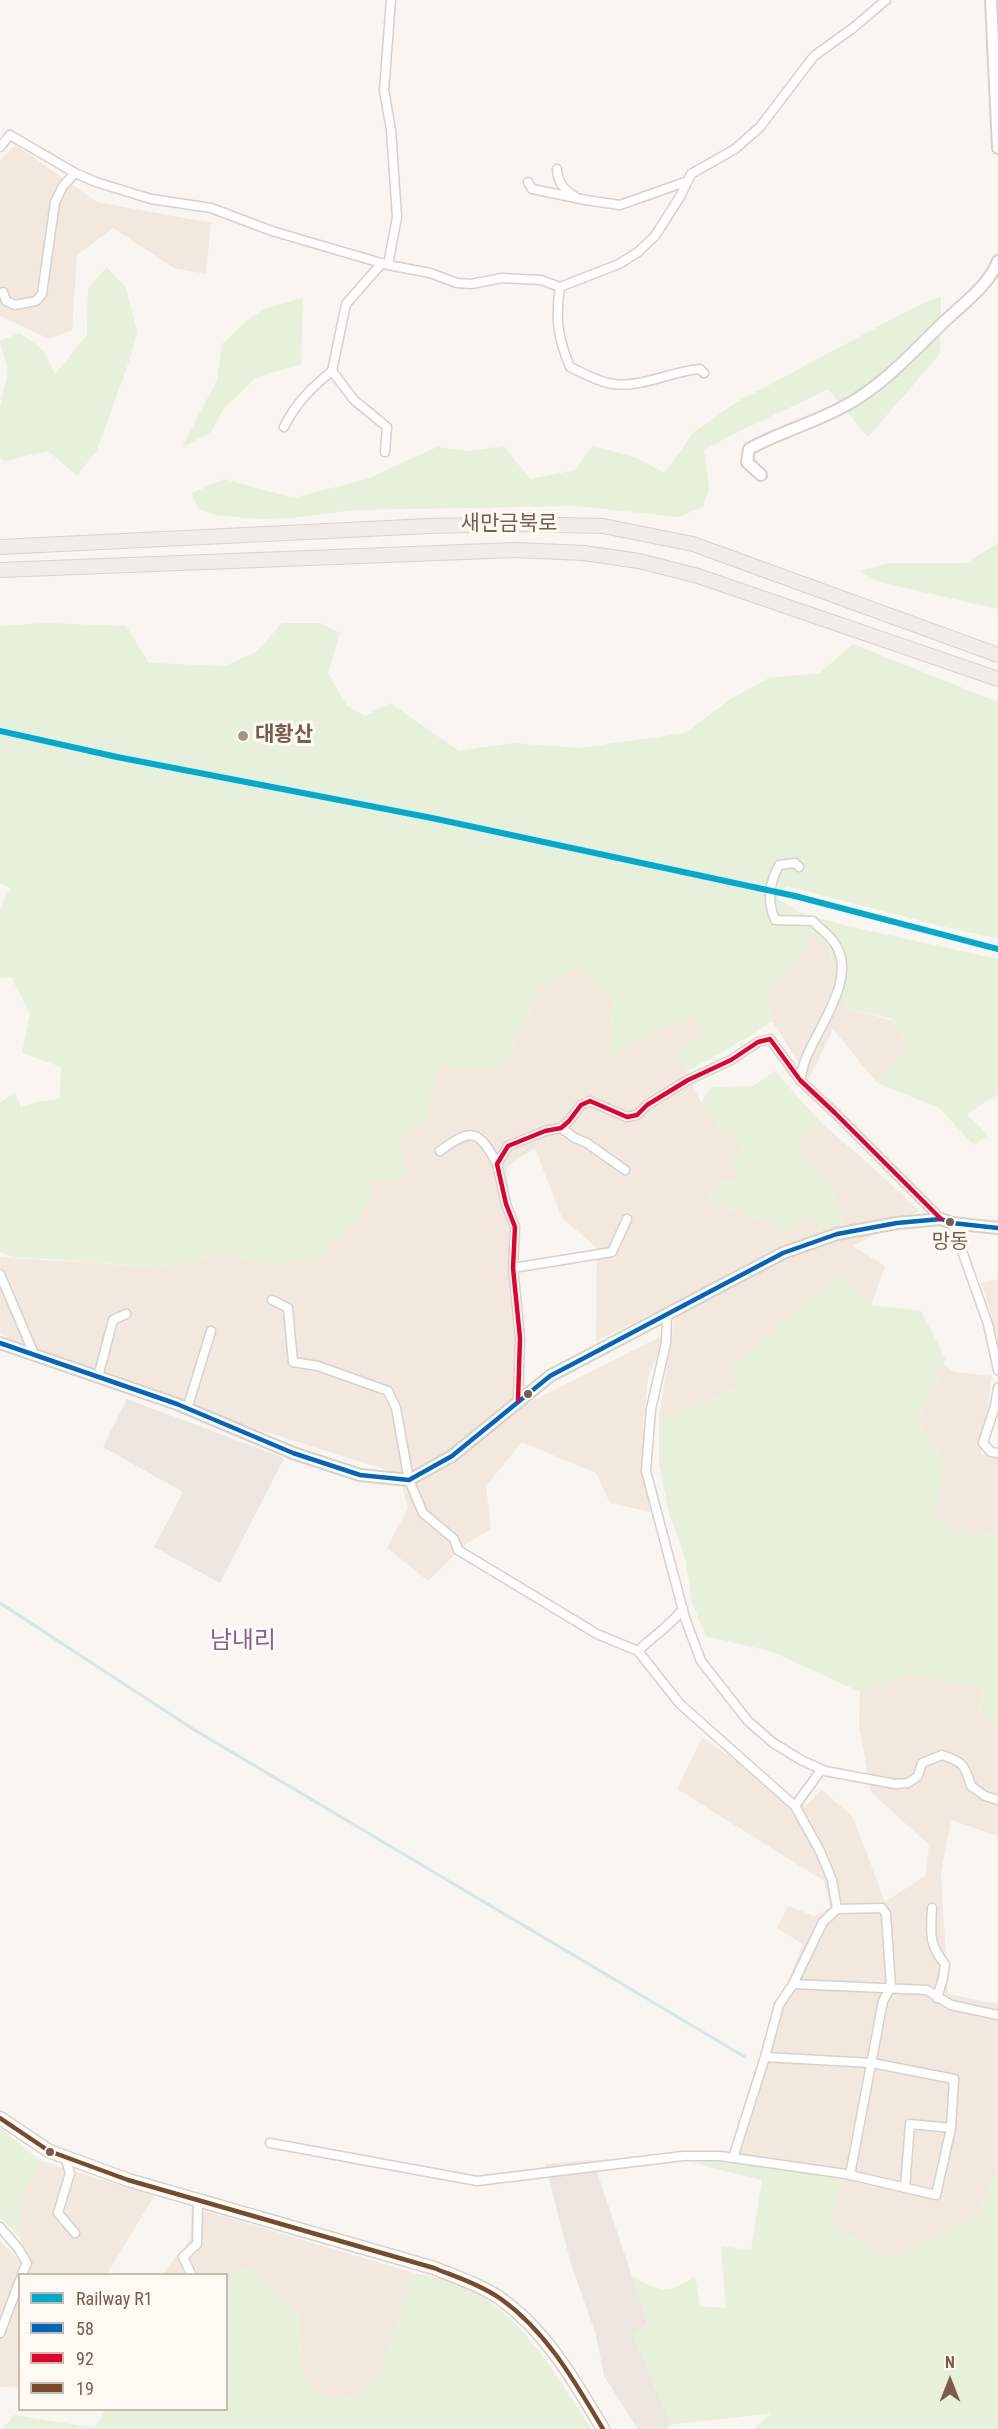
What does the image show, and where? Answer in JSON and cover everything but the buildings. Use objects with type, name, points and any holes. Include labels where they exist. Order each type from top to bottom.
[{"type":"highway","name":"새만금북로","points":[[0,547],[429,526],[518,524],[603,526],[693,544],[998,655]]},
{"type":"highway","name":"새만금북로","points":[[0,570],[515,550],[584,553],[639,561],[698,576],[998,679]]},
{"type":"main road","points":[[0,2118],[49,2151],[128,2180],[434,2268],[473,2284],[501,2299],[535,2330],[563,2363],[603,2429]]},
{"type":"street","points":[[284,427],[303,397],[332,371],[346,304],[385,264],[397,217],[391,130],[384,90],[391,0]]},
{"type":"street","points":[[0,147],[10,135],[75,173],[151,199],[211,208],[272,231],[385,264],[430,273],[457,283],[471,284],[502,279],[541,280],[560,287],[619,264],[638,252],[655,236],[691,174],[735,149],[760,127],[814,56],[853,28],[886,0]]},
{"type":"street","points":[[991,0],[998,148]]},
{"type":"street","points":[[557,169],[558,179],[563,188],[580,199]]},
{"type":"street","points":[[3,292],[6,302],[15,305],[36,301],[42,294],[55,202],[63,186],[75,173]]},
{"type":"street","points":[[528,182],[532,189],[620,205],[688,181]]},
{"type":"street","points":[[761,475],[747,462],[749,448],[848,404],[871,389],[902,364],[922,342],[974,295],[988,280],[998,261]]},
{"type":"street","points":[[560,287],[556,313],[558,338],[570,367],[613,384],[641,383],[687,370],[700,369],[704,373]]},
{"type":"street","points":[[332,371],[354,400],[387,428],[385,452]]},
{"type":"street","points":[[799,867],[795,863],[779,866],[771,880],[769,905],[775,920],[813,921],[834,942],[843,961],[838,991],[824,1025],[805,1059],[800,1080]]},
{"type":"street","points":[[497,1164],[508,1146],[544,1131],[561,1128],[581,1105],[590,1101],[627,1117],[637,1115],[647,1105],[688,1080],[758,1042],[770,1039],[800,1080],[941,1219],[952,1223],[998,1228]]},
{"type":"street","points":[[561,1128],[625,1170]]},
{"type":"street","points":[[440,1151],[456,1139],[466,1135],[477,1136],[485,1141],[497,1164],[506,1204],[515,1227],[513,1268],[520,1338],[518,1400]]},
{"type":"street","points":[[513,1268],[612,1252],[627,1219]]},
{"type":"street","points":[[0,1343],[188,1408],[266,1443],[360,1475],[409,1480],[452,1456],[550,1376],[783,1253],[837,1234],[897,1223],[941,1219]]},
{"type":"street","points":[[952,1223],[988,1324],[998,1370]]},
{"type":"street","points":[[0,1274],[34,1354]]},
{"type":"street","points":[[272,1300],[288,1308],[293,1362],[327,1369],[388,1391],[396,1408],[409,1480],[423,1513],[454,1539],[458,1550],[597,1634],[638,1651],[680,1704],[795,1806],[820,1851],[832,1880],[837,1909]]},
{"type":"street","points":[[98,1377],[113,1320],[126,1314]]},
{"type":"street","points":[[667,1316],[666,1343],[651,1409],[646,1471],[683,1609],[701,1661],[748,1721],[772,1742],[821,1770],[851,1778],[895,1784],[908,1783],[918,1776],[922,1764],[942,1755],[959,1760],[966,1770],[970,1786],[998,1800]]},
{"type":"street","points":[[188,1408],[211,1331]]},
{"type":"street","points":[[998,1388],[995,1406],[982,1443],[991,1452],[998,1453]]},
{"type":"street","points":[[638,1651],[650,1639],[668,1627],[683,1609]]},
{"type":"street","points":[[795,1806],[821,1770]]},
{"type":"street","points":[[733,2158],[779,2005],[793,1984],[823,1922],[837,1909],[882,1908],[886,1914],[891,1987],[883,2001],[850,2175]]},
{"type":"street","points":[[933,1908],[930,1936],[935,1953],[945,1964],[944,1978],[937,1998]]},
{"type":"street","points":[[793,1984],[927,1990],[951,2005],[998,2015]]},
{"type":"street","points":[[270,2143],[477,2181],[683,2156],[720,2156],[850,2175],[936,2195],[951,2128],[954,2079],[872,2063],[765,2057]]},
{"type":"street","points":[[905,2188],[910,2124],[951,2128]]},
{"type":"street","points":[[65,2157],[70,2173],[58,2213],[75,2233]]},
{"type":"street","points":[[191,2273],[183,2257],[197,2244],[198,2201]]},
{"type":"street","points":[[0,2228],[18,2248],[27,2263],[22,2273]]},
{"type":"street","points":[[0,2333],[18,2285]]},
{"type":"shaded area","points":[[16,145],[97,202],[211,223],[206,274],[174,268],[113,228],[77,255],[72,330],[49,339],[0,316],[0,160]]},
{"type":"shaded area","points":[[812,938],[828,945],[845,1008],[891,1020],[907,1047],[877,1083],[833,1029],[809,1079],[772,1021],[767,996]]},
{"type":"shaded area","points":[[580,966],[613,999],[609,1055],[656,1030],[691,1019],[704,1033],[677,1052],[701,1103],[715,1118],[722,1134],[734,1128],[742,1151],[739,1183],[717,1182],[706,1200],[748,1216],[775,1222],[813,1216],[845,1225],[831,1186],[810,1168],[797,1137],[822,1124],[919,1211],[853,1246],[885,1266],[871,1305],[739,1387],[672,1417],[659,1417],[674,1321],[673,1304],[596,1341],[597,1248],[562,1218],[535,1148],[507,1166],[508,1225],[520,1407],[666,1334],[648,1378],[643,1426],[650,1512],[610,1503],[596,1473],[522,1442],[486,1486],[491,1529],[467,1543],[428,1581],[387,1548],[408,1508],[399,1474],[250,1427],[17,1343],[0,1333],[0,1257],[158,1267],[195,1261],[212,1255],[237,1256],[275,1265],[370,1183],[399,1137],[425,1118],[438,1065],[481,1071],[506,1067],[518,1031],[529,1015],[537,990]]},
{"type":"shaded area","points":[[998,1279],[998,1346],[991,1312],[981,1283]]},
{"type":"shaded area","points":[[944,1365],[955,1372],[992,1376],[981,1455],[998,1456],[998,1531],[976,1537],[933,1519],[944,1459],[918,1420]]},
{"type":"shaded area","points":[[127,1399],[284,1458],[220,1583],[154,1547],[183,1492],[103,1447]]},
{"type":"shaded area","points":[[913,1674],[982,1688],[979,1711],[998,1727],[998,1836],[951,1820],[941,1873],[948,1994],[998,2004],[998,2170],[976,2218],[892,2259],[840,2231],[831,2223],[844,2168],[738,2155],[762,2047],[803,1944],[777,1928],[788,1906],[814,1916],[830,1908],[824,1881],[677,1789],[702,1738],[806,1806],[821,1789],[853,1817],[885,1902],[926,1875],[929,1845],[871,1792],[859,1724],[860,1692]]},
{"type":"shaded area","points":[[593,2160],[648,2324],[670,2425],[667,2429],[638,2429],[604,2376],[596,2335],[571,2264],[545,2164]]},
{"type":"shaded area","points":[[41,2161],[154,2196],[108,2273],[18,2273],[18,2386],[0,2387],[0,2241],[21,2263],[21,2201]]},
{"type":"shaded area","points":[[192,2207],[414,2273],[381,2371],[355,2397],[329,2399],[303,2378],[298,2313],[253,2268],[228,2275],[163,2273],[190,2240]]},
{"type":"green space","points":[[107,267],[126,288],[137,331],[130,359],[97,450],[77,476],[48,451],[5,461],[0,459],[0,406],[8,372],[0,341],[20,333],[44,351],[55,374],[87,335],[88,289]]},
{"type":"green space","points":[[941,296],[940,354],[868,437],[828,389],[704,450],[709,488],[703,507],[678,517],[577,506],[354,510],[291,518],[258,519],[215,515],[197,508],[192,493],[224,479],[293,498],[367,479],[437,447],[469,451],[504,446],[530,479],[575,470],[593,446],[637,458],[665,473],[694,432],[737,402],[911,309]]},
{"type":"green space","points":[[303,298],[301,364],[257,377],[224,408],[211,432],[182,447],[217,380],[222,344],[250,318],[264,309]]},
{"type":"green space","points":[[998,543],[998,609],[879,582],[860,571],[890,563],[966,563]]},
{"type":"green space","points":[[46,623],[126,626],[149,663],[225,666],[256,652],[282,623],[320,623],[340,633],[328,673],[347,706],[365,716],[390,703],[459,751],[514,743],[579,748],[686,733],[729,700],[769,678],[820,673],[853,644],[998,702],[998,938],[952,929],[786,886],[777,898],[800,913],[852,927],[998,959],[998,1094],[967,1114],[988,1135],[974,1145],[939,1108],[877,1083],[907,1047],[892,1019],[845,1008],[828,945],[812,938],[767,996],[772,1021],[747,1038],[686,1072],[677,1052],[704,1033],[691,1019],[656,1030],[609,1056],[613,999],[580,967],[538,990],[529,1015],[518,1031],[506,1067],[481,1071],[438,1066],[426,1118],[399,1137],[407,1177],[370,1183],[373,1194],[359,1219],[317,1260],[275,1265],[237,1256],[212,1255],[195,1261],[158,1267],[13,1257],[0,1252],[0,1103],[15,1092],[21,1108],[36,1102],[60,1099],[61,1067],[22,1053],[30,1014],[11,977],[0,978],[0,909],[10,888],[0,883],[0,626]]},
{"type":"green space","points":[[775,1071],[822,1124],[797,1137],[810,1167],[831,1185],[845,1225],[821,1233],[813,1216],[780,1232],[775,1222],[748,1216],[706,1200],[717,1182],[739,1183],[732,1164],[742,1151],[734,1128],[722,1134],[715,1118],[701,1103],[711,1087],[753,1086]]},
{"type":"green space","points":[[837,1276],[871,1305],[921,1311],[946,1360],[918,1420],[944,1459],[934,1519],[976,1537],[998,1531],[998,1727],[979,1711],[982,1688],[913,1674],[860,1692],[773,1652],[706,1636],[692,1603],[685,1558],[669,1513],[659,1464],[659,1417],[672,1417],[739,1387],[732,1367]]},
{"type":"green space","points":[[0,2128],[41,2161],[21,2201],[21,2239],[0,2217]]},
{"type":"green space","points":[[719,2160],[842,2177],[831,2223],[840,2231],[892,2259],[976,2218],[998,2170],[998,2429],[754,2429],[772,2413],[670,2425],[632,2333],[648,2323],[632,2276],[657,2288],[670,2289],[678,2287],[695,2276],[700,2306],[726,2308],[721,2246],[751,2250],[762,2180],[692,2163]]},
{"type":"green space","points":[[253,2268],[298,2313],[303,2378],[329,2399],[355,2397],[381,2371],[414,2273],[462,2285],[488,2301],[523,2332],[552,2369],[591,2429],[3,2429],[14,2415],[95,2428],[105,2411],[228,2411],[228,2275]]},
{"type":"waterway","points":[[0,1603],[193,1729],[745,2057]]},
{"type":"rail line","name":"R1","points":[[0,731],[117,757],[432,818],[795,896],[998,949]]},
{"type":"transit line","name":"92","points":[[518,1400],[520,1338],[513,1268],[515,1227],[506,1204],[497,1164],[508,1146],[545,1131],[561,1128],[581,1105],[590,1101],[627,1117],[637,1115],[647,1105],[688,1080],[731,1060],[758,1042],[770,1039],[800,1080],[941,1219]]},
{"type":"transit line","name":"58","points":[[0,1343],[177,1404],[293,1453],[360,1475],[409,1480],[452,1456],[550,1376],[783,1253],[837,1234],[897,1223],[941,1219],[952,1223],[998,1228]]},
{"type":"transit line","name":"19","points":[[0,2118],[49,2151],[128,2180],[434,2268],[485,2290],[517,2312],[546,2342],[571,2376],[603,2429]]},
{"type":"place","name":"대황산","points":[[243,736]]},
{"type":"place","name":"망동","points":[[950,1222]]},
{"type":"district","name":"남내리","points":[[243,1642]]}]
